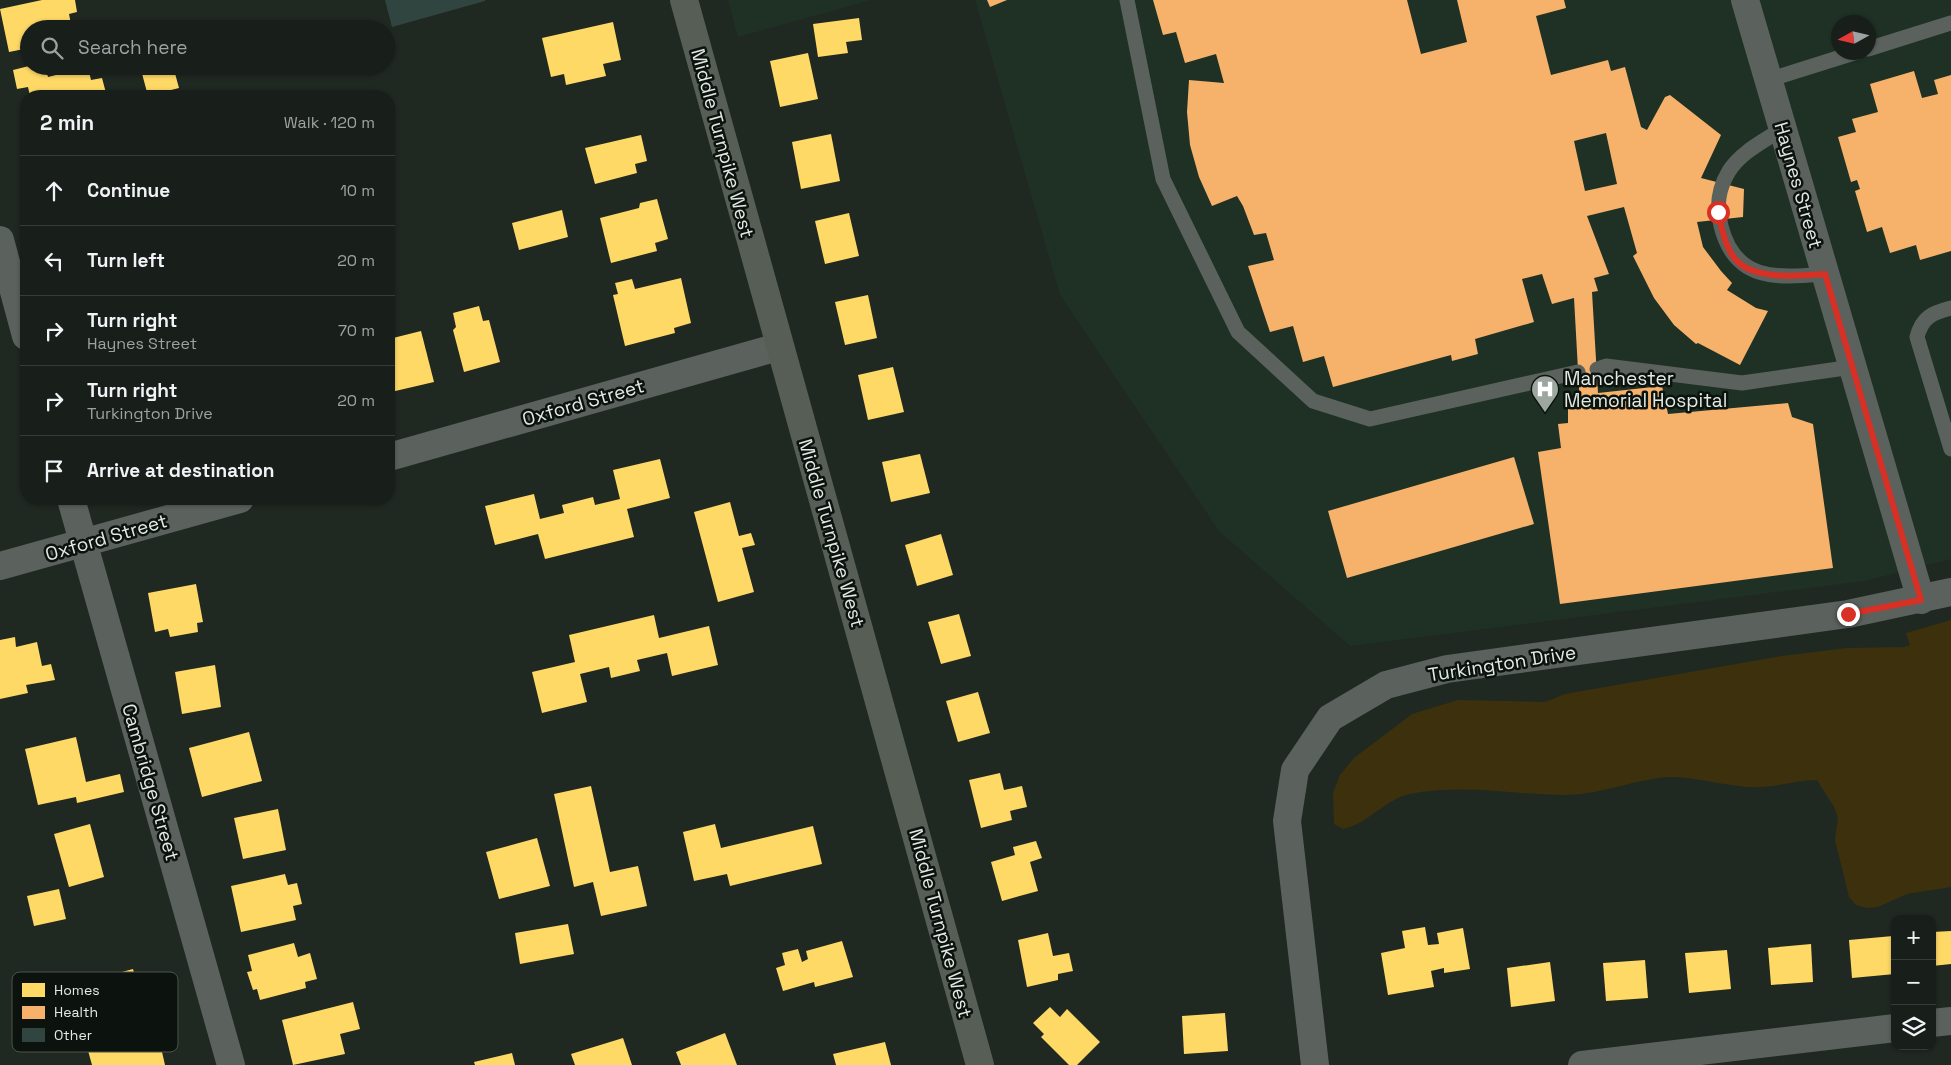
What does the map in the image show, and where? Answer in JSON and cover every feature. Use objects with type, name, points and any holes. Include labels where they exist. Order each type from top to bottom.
[{"type":"main road","name":"Middle Turnpike West","points":[[684,0],[778,347],[862,634],[980,1065]]},
{"type":"street","name":"Haynes Street","points":[[1745,0],[1921,600]]},
{"type":"street","points":[[0,240],[20,314]]},
{"type":"street","name":"Oxford Street","points":[[395,455],[778,347]]},
{"type":"street","name":"Cambridge Street","points":[[73,505],[231,1065]]},
{"type":"street","name":"Oxford Street","points":[[0,566],[219,505]]},
{"type":"street","name":"Turkington Drive","points":[[1315,1065],[1287,821],[1295,770],[1330,718],[1386,685],[1447,669],[1848,614],[1921,600],[1951,592]]},
{"type":"street","points":[[1936,1023],[1951,1021]]},
{"type":"street","points":[[1582,1065],[1891,1028]]},
{"type":"lane","points":[[1127,0],[1163,178],[1238,332],[1314,401],[1370,419],[1578,372]]},
{"type":"lane","points":[[1876,46],[1951,23]]},
{"type":"lane","points":[[1768,80],[1832,60]]},
{"type":"lane","points":[[1782,129],[1747,152],[1729,170],[1718,196],[1718,212],[1724,238],[1738,262],[1759,272],[1786,277],[1825,274]]},
{"type":"lane","points":[[1951,308],[1930,314],[1920,326],[1917,337],[1951,449]]},
{"type":"lane","points":[[1597,369],[1606,366],[1742,383],[1852,367]]},
{"type":"shaded area","points":[[728,0],[871,0],[738,37]]},
{"type":"shaded area","name":"Manchester Memorial Hospital","points":[[975,0],[1951,0],[1951,559],[1864,581],[1350,646],[1219,531],[1060,295]]},
{"type":"shaded area","points":[[1951,620],[1951,887],[1907,894],[1878,907],[1867,908],[1856,905],[1849,897],[1835,840],[1838,818],[1834,807],[1817,780],[1758,787],[1670,777],[1656,778],[1575,795],[1467,790],[1429,791],[1410,794],[1392,801],[1352,826],[1343,829],[1334,824],[1333,793],[1340,775],[1354,758],[1412,714],[1458,700],[1545,702],[1565,694],[1782,656],[1847,648],[1905,647],[1910,645],[1906,633]]},
{"type":"building: Homes","points":[[42,0],[75,0],[77,12],[69,14],[70,20],[20,20],[20,50],[9,52],[0,9]]},
{"type":"building: Homes","points":[[859,18],[862,40],[846,42],[848,53],[818,57],[813,24]]},
{"type":"building: Homes","points":[[613,22],[621,60],[603,64],[606,76],[566,85],[564,74],[551,77],[542,38]]},
{"type":"building: Homes","points":[[808,53],[818,99],[780,107],[770,61]]},
{"type":"building: Homes","points":[[20,68],[20,75],[47,75],[48,77],[56,75],[90,75],[91,80],[102,78],[105,90],[29,90],[28,87],[17,89],[13,70]]},
{"type":"building: Homes","points":[[142,75],[175,75],[179,88],[171,90],[146,90]]},
{"type":"building: Homes","points":[[831,134],[840,181],[801,189],[792,142]]},
{"type":"building: Homes","points":[[641,135],[647,161],[635,164],[637,173],[595,184],[585,148]]},
{"type":"building: Homes","points":[[657,199],[668,239],[655,243],[657,251],[611,263],[600,218],[639,208],[640,203]]},
{"type":"building: Homes","points":[[562,210],[568,237],[519,250],[512,223]]},
{"type":"building: Homes","points":[[849,213],[859,256],[825,264],[815,221]]},
{"type":"building: Homes","points":[[681,278],[691,323],[674,328],[675,333],[625,346],[613,295],[618,294],[615,283],[632,279],[635,289]]},
{"type":"building: Homes","points":[[868,295],[877,338],[845,345],[835,302]]},
{"type":"building: Homes","points":[[479,306],[483,321],[489,320],[500,362],[464,372],[453,330],[456,327],[453,313]]},
{"type":"building: Homes","points":[[421,331],[434,382],[395,391],[395,338]]},
{"type":"building: Homes","points":[[893,367],[904,412],[868,420],[858,375]]},
{"type":"building: Homes","points":[[920,454],[930,493],[891,502],[882,462]]},
{"type":"building: Homes","points":[[660,459],[670,498],[627,509],[634,537],[545,559],[538,534],[495,545],[485,506],[534,494],[540,519],[564,513],[562,505],[593,497],[595,505],[620,499],[613,470]]},
{"type":"building: Homes","points":[[730,502],[739,536],[751,533],[755,545],[742,548],[754,592],[718,602],[694,512]]},
{"type":"building: Homes","points":[[941,534],[953,575],[917,586],[905,545]]},
{"type":"building: Homes","points":[[196,584],[203,622],[197,623],[198,632],[170,637],[168,629],[155,632],[148,593]]},
{"type":"building: Homes","points":[[959,614],[971,656],[941,664],[928,622]]},
{"type":"building: Homes","points":[[654,615],[659,638],[709,626],[718,665],[672,676],[667,653],[637,660],[640,671],[611,678],[609,667],[580,674],[587,702],[542,713],[532,672],[575,662],[569,635]]},
{"type":"building: Homes","points":[[15,637],[16,647],[37,642],[42,666],[51,664],[55,680],[26,685],[28,693],[0,699],[0,640]]},
{"type":"building: Homes","points":[[215,665],[221,707],[182,714],[175,672]]},
{"type":"building: Homes","points":[[978,692],[990,733],[958,742],[946,701]]},
{"type":"building: Homes","points":[[249,732],[262,781],[202,797],[189,748]]},
{"type":"building: Homes","points":[[76,737],[86,782],[120,774],[124,792],[77,803],[76,797],[38,805],[25,749]]},
{"type":"building: Homes","points":[[1000,773],[1004,790],[1022,786],[1027,807],[1010,811],[1012,820],[981,828],[969,780]]},
{"type":"building: Homes","points":[[591,786],[610,872],[638,866],[647,906],[601,916],[593,882],[574,887],[554,794]]},
{"type":"building: Homes","points":[[278,809],[286,850],[243,859],[234,818]]},
{"type":"building: Homes","points":[[90,824],[104,877],[69,887],[54,834]]},
{"type":"building: Homes","points":[[715,824],[721,848],[813,826],[822,864],[730,886],[727,874],[694,881],[683,832]]},
{"type":"building: Homes","points":[[537,838],[550,886],[499,899],[486,852]]},
{"type":"building: Homes","points":[[1036,841],[1042,858],[1030,862],[1038,891],[1002,901],[991,862],[1015,855],[1013,847]]},
{"type":"building: Homes","points":[[285,874],[288,885],[297,883],[302,904],[293,906],[296,920],[241,932],[231,886]]},
{"type":"building: Homes","points":[[59,889],[66,919],[34,926],[27,896]]},
{"type":"building: Homes","points":[[568,924],[574,954],[520,964],[515,933]]},
{"type":"building: Homes","points":[[1425,927],[1428,945],[1439,944],[1437,933],[1463,928],[1470,969],[1444,973],[1444,968],[1431,971],[1434,987],[1388,995],[1381,953],[1405,948],[1402,931]]},
{"type":"building: Homes","points":[[1951,931],[1951,964],[1936,966],[1936,932]]},
{"type":"building: Homes","points":[[1048,933],[1053,956],[1069,953],[1073,971],[1058,974],[1058,980],[1027,987],[1018,940]]},
{"type":"building: Homes","points":[[1891,936],[1891,974],[1852,978],[1849,940]]},
{"type":"building: Homes","points":[[842,941],[853,977],[815,987],[814,982],[783,991],[776,968],[785,965],[782,953],[798,949],[802,962],[808,959],[806,951]]},
{"type":"building: Homes","points":[[294,943],[298,957],[310,953],[317,979],[305,982],[306,988],[260,1000],[257,989],[253,990],[247,972],[252,971],[248,955]]},
{"type":"building: Homes","points":[[1811,944],[1813,982],[1771,985],[1768,948]]},
{"type":"building: Homes","points":[[1727,950],[1731,989],[1689,993],[1685,953]]},
{"type":"building: Homes","points":[[1645,960],[1648,998],[1606,1001],[1603,963]]},
{"type":"building: Homes","points":[[1550,962],[1555,1001],[1511,1007],[1507,968]]},
{"type":"building: Homes","points":[[133,969],[134,972],[122,972]]},
{"type":"building: Homes","points":[[353,1002],[360,1029],[340,1034],[345,1054],[293,1065],[282,1020]]},
{"type":"building: Homes","points":[[1050,1007],[1060,1017],[1067,1009],[1100,1042],[1077,1065],[1069,1065],[1041,1037],[1044,1034],[1033,1023]]},
{"type":"building: Homes","points":[[1225,1013],[1228,1051],[1184,1054],[1182,1016]]},
{"type":"building: Homes","points":[[725,1033],[737,1065],[681,1065],[676,1052]]},
{"type":"building: Homes","points":[[623,1038],[632,1065],[575,1065],[571,1054]]},
{"type":"building: Homes","points":[[885,1042],[891,1065],[836,1065],[833,1054]]},
{"type":"building: Homes","points":[[88,1052],[162,1052],[165,1065],[92,1065]]},
{"type":"building: Homes","points":[[512,1053],[515,1065],[475,1065],[474,1062]]},
{"type":"building: Health","points":[[987,0],[1007,0],[990,7]]},
{"type":"building: Health","points":[[1153,0],[1407,0],[1421,54],[1467,42],[1457,0],[1564,0],[1566,8],[1536,16],[1551,75],[1608,60],[1611,71],[1625,67],[1641,127],[1647,130],[1665,97],[1670,95],[1721,135],[1701,178],[1744,189],[1743,217],[1697,222],[1703,247],[1732,283],[1727,290],[1756,308],[1768,311],[1740,365],[1698,343],[1696,344],[1674,325],[1654,298],[1633,256],[1637,253],[1624,207],[1587,216],[1609,274],[1594,278],[1598,291],[1592,292],[1598,393],[1662,386],[1668,414],[1788,403],[1792,417],[1813,424],[1833,568],[1560,604],[1538,452],[1561,448],[1558,424],[1568,423],[1568,406],[1580,406],[1574,298],[1552,304],[1542,274],[1522,279],[1534,322],[1475,339],[1478,354],[1452,361],[1451,355],[1333,387],[1324,356],[1303,362],[1293,326],[1270,332],[1248,266],[1274,260],[1266,233],[1254,235],[1243,206],[1237,196],[1212,206],[1199,177],[1190,145],[1187,112],[1189,80],[1224,83],[1216,54],[1185,63],[1176,32],[1163,35]],"holes":[[[1606,133],[1617,184],[1585,191],[1574,141]]]},
{"type":"building: Health","points":[[1914,71],[1922,98],[1938,94],[1934,80],[1951,75],[1951,251],[1920,260],[1916,245],[1890,253],[1882,227],[1867,232],[1855,191],[1860,189],[1857,180],[1851,182],[1838,137],[1856,132],[1852,119],[1878,112],[1870,84]]},
{"type":"building: Health","points":[[1514,457],[1534,524],[1347,578],[1328,511]]},
{"type":"building: Other","points":[[385,0],[485,0],[395,26],[395,20],[390,20]]},
{"type":"place","name":"Manchester Memorial Hospital","points":[[1545,413]]},
{"type":"route","points":[[1718,212],[1724,238],[1738,262],[1759,272],[1786,277],[1825,274],[1921,600],[1848,614]]}]
